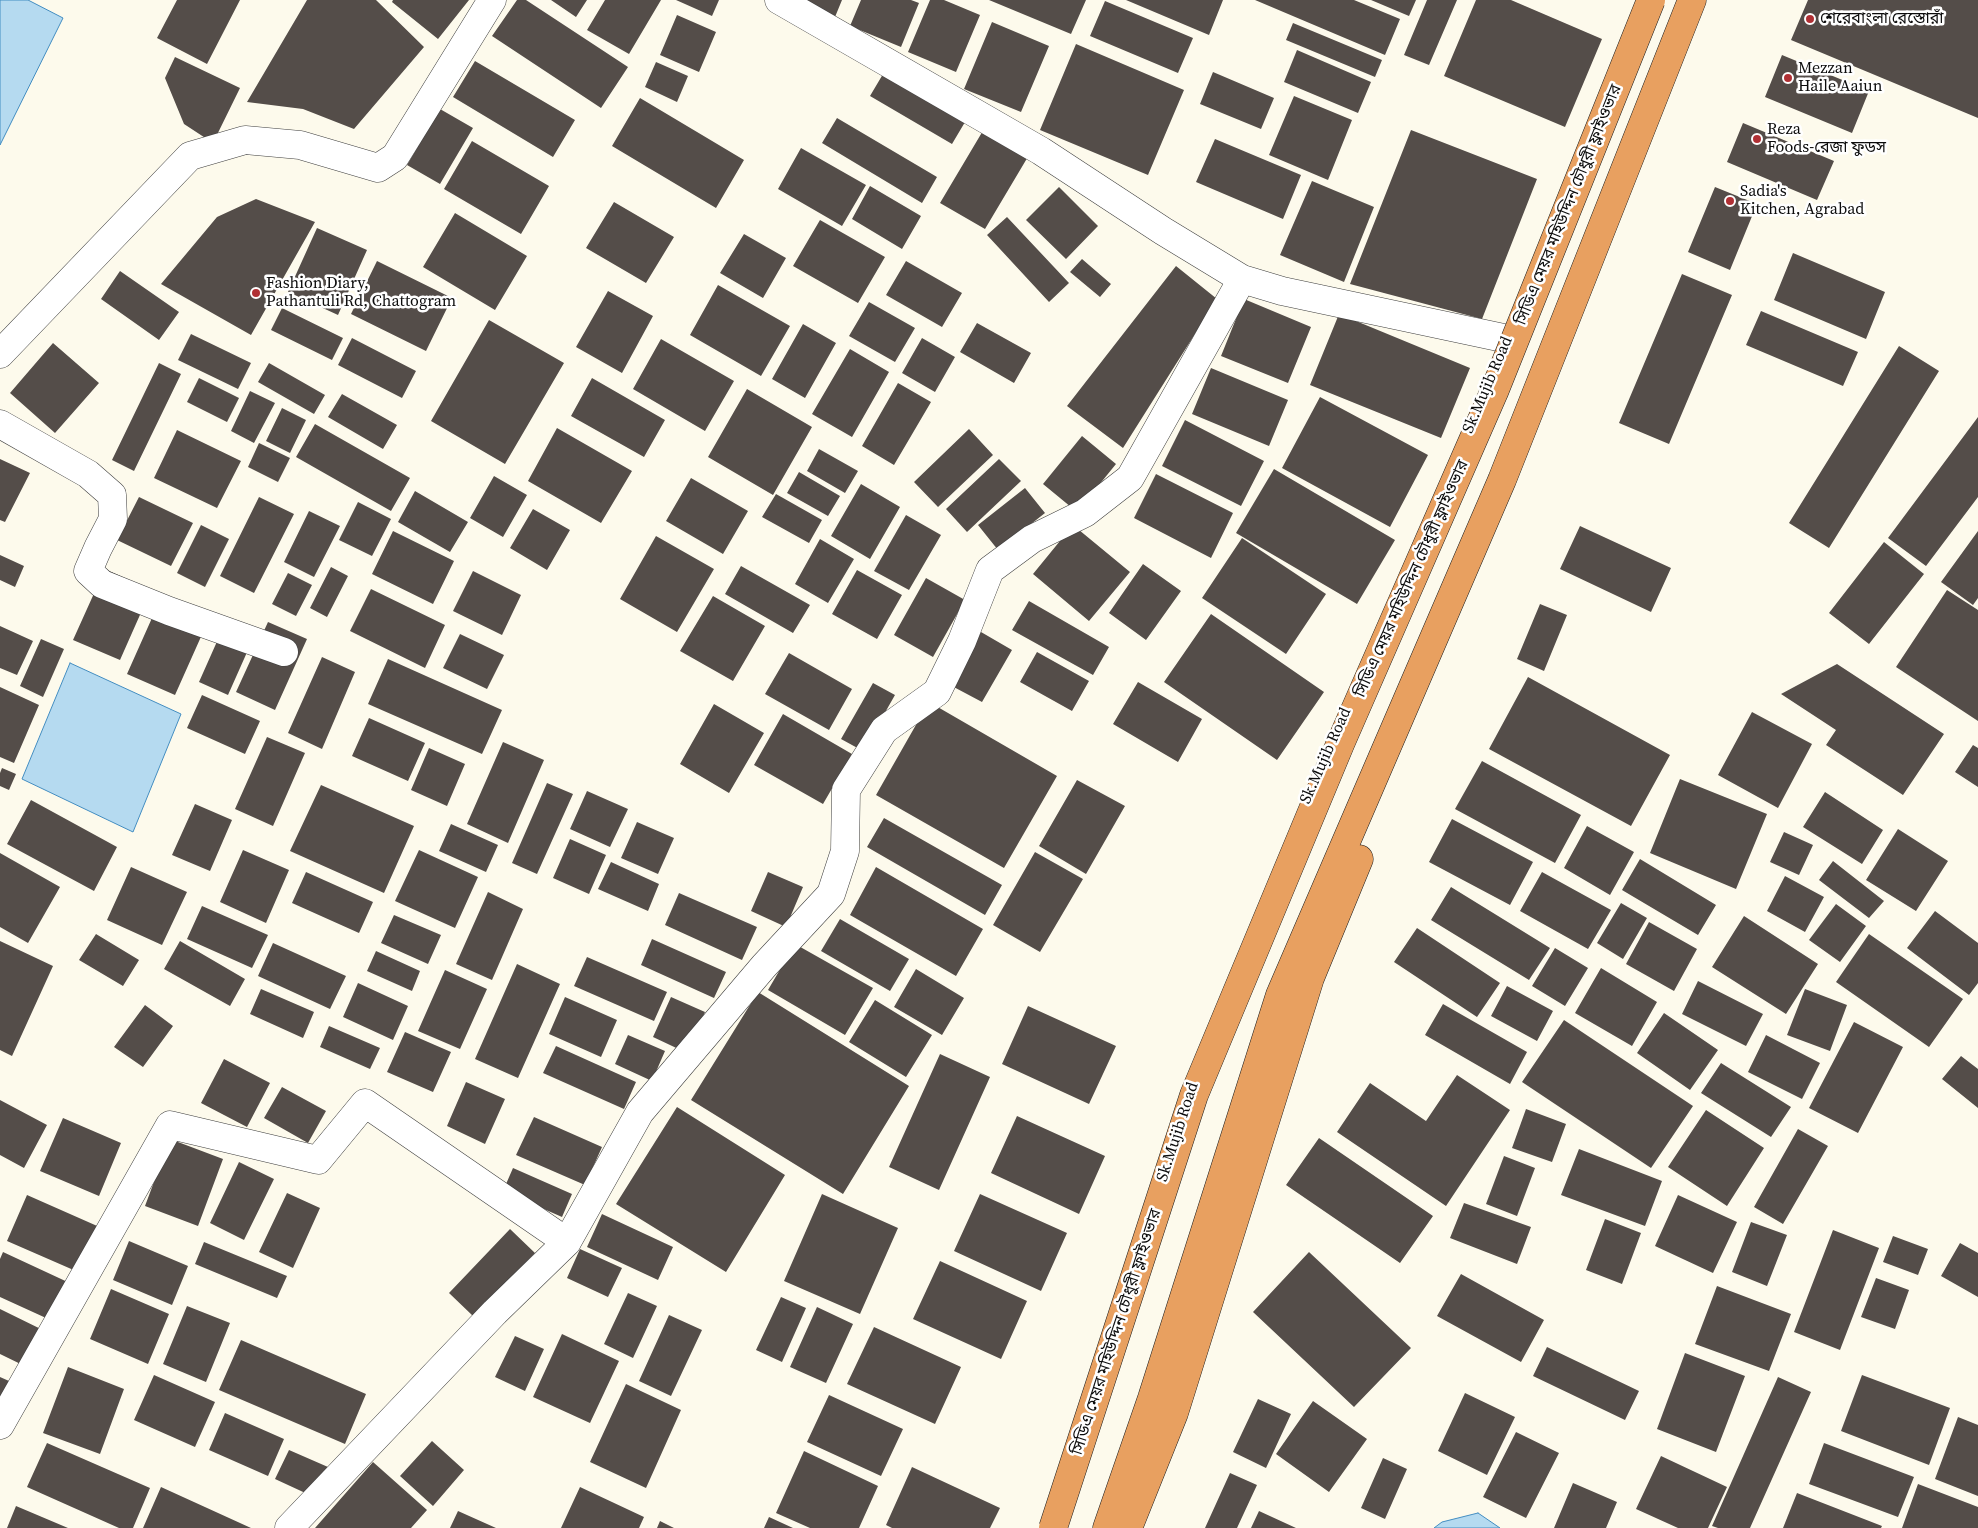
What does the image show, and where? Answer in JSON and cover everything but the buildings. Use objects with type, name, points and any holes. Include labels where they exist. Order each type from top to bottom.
[{"type":"highway","name":"Sk.Mujib Road","points":[[1049,1528],[1098,1394],[1184,1110],[1237,960],[1508,339],[1646,0]]},
{"type":"highway","name":"সিডিএ মেয়র মহিউদ্দিন চৌধুরী ফ্লাইওভার","points":[[1053,1528],[1194,1095],[1340,742],[1494,392],[1650,0]]},
{"type":"highway","points":[[1107,1528],[1152,1398],[1280,995],[1502,480],[1692,0]]},
{"type":"highway","points":[[1128,1528],[1174,1413],[1310,978],[1712,0]]},
{"type":"street","points":[[0,354],[190,156],[245,140],[300,145],[378,168],[395,157],[492,0]]},
{"type":"street","points":[[779,0],[1042,151],[1163,232],[1242,279],[1282,291],[1508,339]]},
{"type":"street","points":[[289,1528],[495,1312],[567,1242],[640,1112],[764,966],[832,894],[845,851],[846,790],[884,730],[937,692],[962,641],[990,570],[1032,539],[1085,513],[1130,478],[1242,279]]},
{"type":"street","points":[[0,424],[88,474],[112,496],[113,520],[88,571],[102,584],[169,611],[284,652]]},
{"type":"street","points":[[0,1425],[170,1125],[318,1160],[365,1103],[567,1242]]},
{"type":"water","points":[[0,0],[28,0],[63,18],[0,145]]},
{"type":"water","points":[[70,663],[181,714],[133,832],[22,779]]},
{"type":"water","points":[[1478,1513],[1500,1528],[1434,1528],[1442,1522]]},
{"type":"place","name":"শেরেবাংলা রেস্তোরাঁ","points":[[1810,19]]},
{"type":"place","name":"Mezzan Haile Aaiun","points":[[1788,78]]},
{"type":"place","name":"Reza Foods-রেজা ফুডস","points":[[1757,139]]},
{"type":"place","name":"Sadia's Kitchen, Agrabad","points":[[1730,201]]},
{"type":"place","name":"Fashion Diary, Pathantuli Rd, Chattogram","points":[[256,293]]}]
